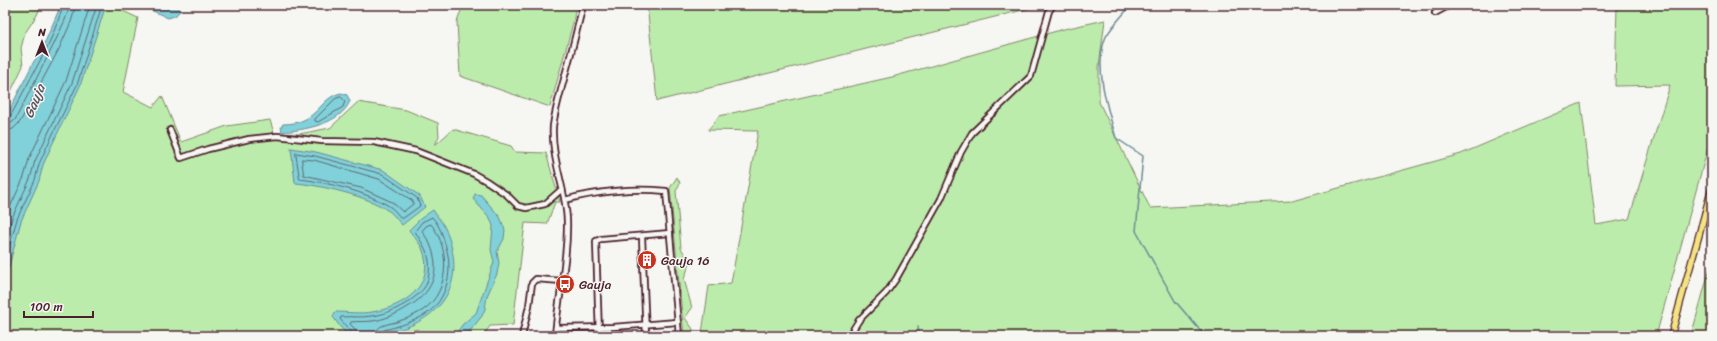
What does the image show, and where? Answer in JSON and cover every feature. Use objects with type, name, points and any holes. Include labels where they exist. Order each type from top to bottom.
[{"type":"main road","points":[[1672,336],[1712,188]]},
{"type":"street","points":[[555,336],[567,243],[565,200],[555,162],[553,125],[556,107],[583,5]]},
{"type":"street","points":[[849,336],[860,320],[886,293],[896,279],[941,199],[961,152],[972,133],[1031,76],[1049,11],[1053,5]]},
{"type":"street","points":[[1436,13],[1450,5]]},
{"type":"street","points":[[170,130],[181,158],[215,147],[249,139],[277,136],[322,141],[374,142],[416,151],[474,174],[506,195],[518,206],[526,208],[545,204],[562,188]]},
{"type":"street","points":[[565,200],[592,194],[621,191],[666,191],[679,336]]},
{"type":"street","points":[[600,336],[596,241],[601,239],[642,237],[670,233]]},
{"type":"street","points":[[642,237],[646,336]]},
{"type":"street","points":[[522,336],[529,306],[532,283],[536,279],[562,281]]},
{"type":"street","points":[[556,328],[678,322]]},
{"type":"green space","points":[[5,5],[41,5],[37,15],[25,33],[21,48],[23,66],[5,104]]},
{"type":"green space","points":[[103,5],[110,5],[138,18],[123,92],[153,107],[162,96],[181,142],[227,126],[270,120],[274,133],[299,134],[330,128],[358,102],[406,110],[438,123],[439,136],[435,145],[453,129],[511,146],[515,152],[546,153],[560,202],[555,202],[547,224],[525,223],[513,325],[490,326],[483,336],[424,336],[417,329],[397,336],[5,336],[5,258]]},
{"type":"green space","points":[[463,5],[576,5],[573,23],[550,107],[460,76],[457,22]]},
{"type":"green space","points":[[647,5],[1043,5],[657,101]]},
{"type":"green space","points":[[1617,5],[1712,5],[1712,133],[1656,336],[723,336],[722,332],[702,333],[709,286],[731,283],[758,131],[708,130],[719,116],[892,77],[1064,29],[1105,20],[1099,66],[1099,102],[1150,208],[1292,201],[1461,154],[1581,103],[1596,225],[1629,219],[1670,85],[1615,86]]},
{"type":"green space","points":[[677,177],[680,183],[676,191],[681,248],[690,263],[684,279],[692,308],[685,318],[693,329],[692,336],[684,336],[670,188]]},
{"type":"green space","points":[[1712,261],[1712,336],[1691,336]]},
{"type":"water","points":[[61,5],[106,5],[80,86],[43,165],[39,181],[21,221],[8,270],[5,274],[5,119],[45,42]]},
{"type":"water","points":[[140,5],[168,5],[178,8],[180,11],[175,16],[168,18]]},
{"type":"water","points":[[341,93],[347,95],[350,101],[339,115],[321,124],[301,130],[282,132],[281,127],[283,124],[295,123],[304,120],[311,116],[327,100]]},
{"type":"water","points":[[291,148],[316,152],[383,170],[420,196],[425,207],[402,225],[389,211],[368,200],[343,192],[295,183]]},
{"type":"water","points":[[475,194],[481,195],[500,217],[505,230],[504,239],[497,252],[499,263],[497,274],[487,296],[485,309],[482,316],[466,336],[454,336],[463,324],[476,313],[494,262],[491,250],[493,226],[490,218],[473,199]]},
{"type":"water","points":[[433,210],[445,228],[452,247],[454,265],[452,281],[447,295],[438,307],[426,317],[410,326],[392,332],[371,336],[359,337],[347,334],[342,330],[333,317],[335,312],[363,313],[384,309],[406,299],[415,292],[425,273],[425,261],[422,248],[409,230],[420,219]]},
{"type":"waterway","points":[[1131,5],[1109,31],[1105,39],[1101,63],[1103,89],[1116,138],[1143,156],[1136,231],[1175,301],[1205,336]]},
{"type":"waterway","points":[[918,326],[919,336]]},
{"type":"waterway","points":[[339,336],[345,333]]},
{"type":"place","name":"Gauja 16","points":[[647,260]]},
{"type":"place","name":"Gauja","points":[[565,284]]}]
